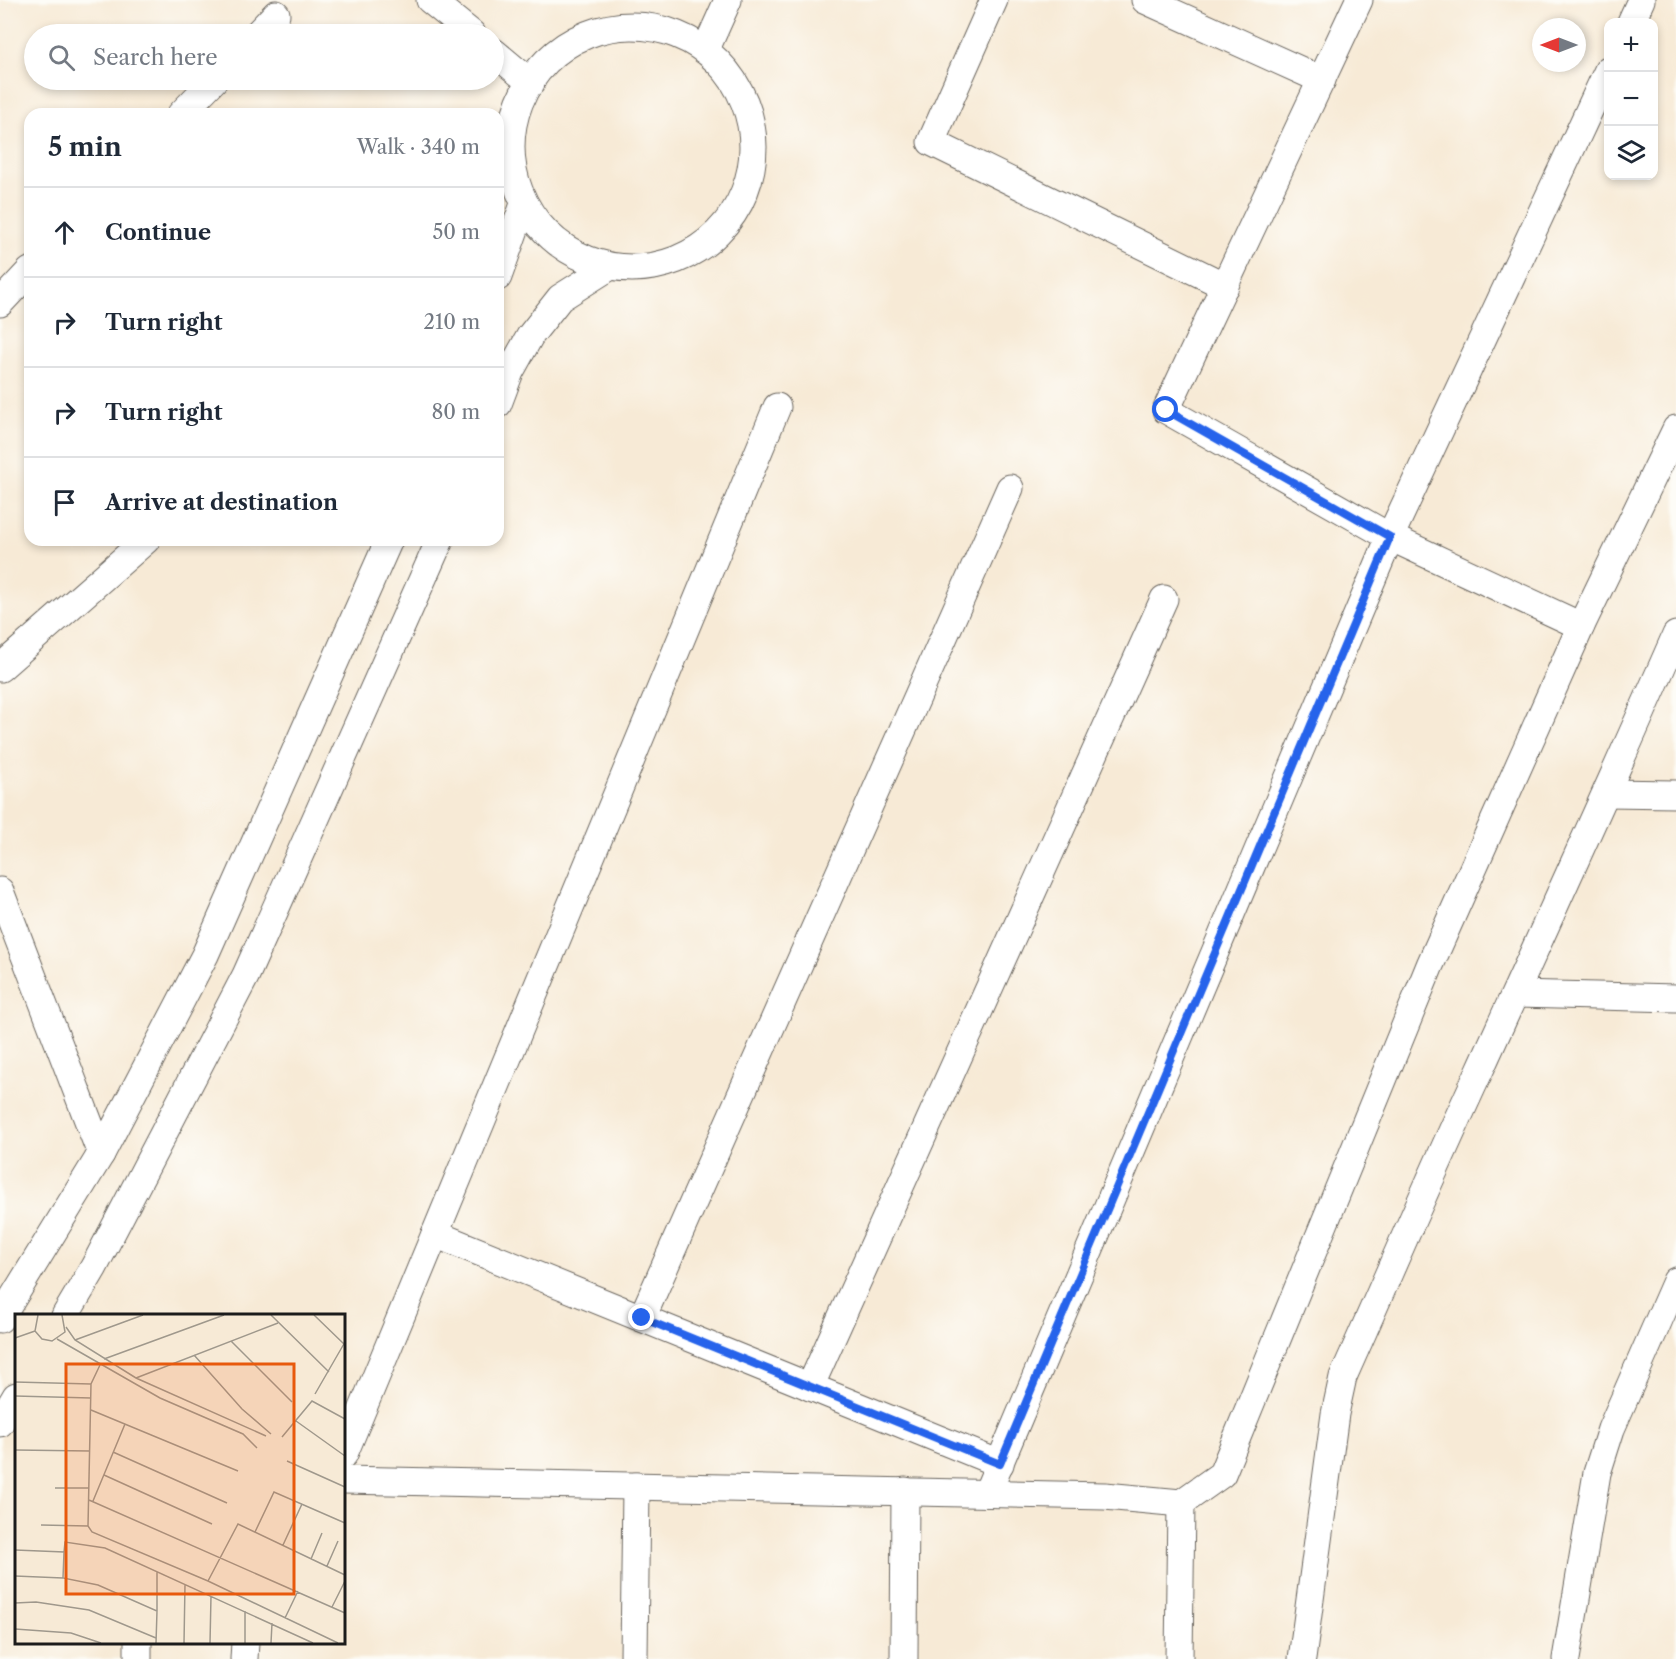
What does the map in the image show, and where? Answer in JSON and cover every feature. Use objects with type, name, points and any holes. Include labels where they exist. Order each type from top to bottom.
[{"type":"street","points":[[430,0],[460,24]]},
{"type":"street","points":[[706,49],[728,0]]},
{"type":"street","points":[[994,0],[932,142],[1225,286]]},
{"type":"street","points":[[1145,0],[1322,80]]},
{"type":"street","points":[[1359,0],[1166,410],[1390,537],[1581,626]]},
{"type":"street","points":[[1633,18],[1641,0]]},
{"type":"street","points":[[266,24],[276,14]]},
{"type":"street","points":[[638,25],[665,30],[674,32],[706,49],[731,75],[748,108],[750,117],[754,144],[750,180],[735,213],[711,241],[680,260],[645,269],[609,267],[574,255],[546,233],[505,178],[512,133],[521,97],[531,83],[541,67],[569,43],[602,29],[638,25]]},
{"type":"street","points":[[504,60],[531,83]]},
{"type":"street","points":[[987,1493],[1390,537],[1607,72]]},
{"type":"street","points":[[187,108],[204,90]]},
{"type":"street","points":[[504,260],[524,204]]},
{"type":"street","points":[[504,388],[530,336],[560,297],[609,267]]},
{"type":"street","points":[[0,303],[24,277]]},
{"type":"street","points":[[345,1452],[777,407]]},
{"type":"street","points":[[345,1480],[1105,1496],[1181,1503],[1222,1474],[1430,965],[1581,626],[1676,429]]},
{"type":"street","points":[[642,1318],[1010,489]]},
{"type":"street","points":[[0,668],[139,546]]},
{"type":"street","points":[[0,1319],[101,1154],[205,955],[386,546]]},
{"type":"street","points":[[66,1314],[94,1267],[246,975],[437,546]]},
{"type":"street","points":[[810,1387],[1164,599]]},
{"type":"street","points":[[1302,1659],[1335,1414],[1343,1377],[1676,635]]},
{"type":"street","points":[[1607,793],[1676,794]]},
{"type":"street","points":[[0,891],[101,1154]]},
{"type":"street","points":[[1516,994],[1676,998]]},
{"type":"street","points":[[435,1234],[1000,1464]]},
{"type":"street","points":[[1566,1659],[1597,1473],[1611,1429],[1676,1281]]},
{"type":"street","points":[[634,1659],[636,1486]]},
{"type":"street","points":[[904,1659],[905,1491]]},
{"type":"street","points":[[1179,1659],[1181,1503]]},
{"type":"street","points":[[244,1659],[245,1644]]},
{"type":"route","points":[[642,1318],[1000,1464],[1390,537],[1166,410]]}]
